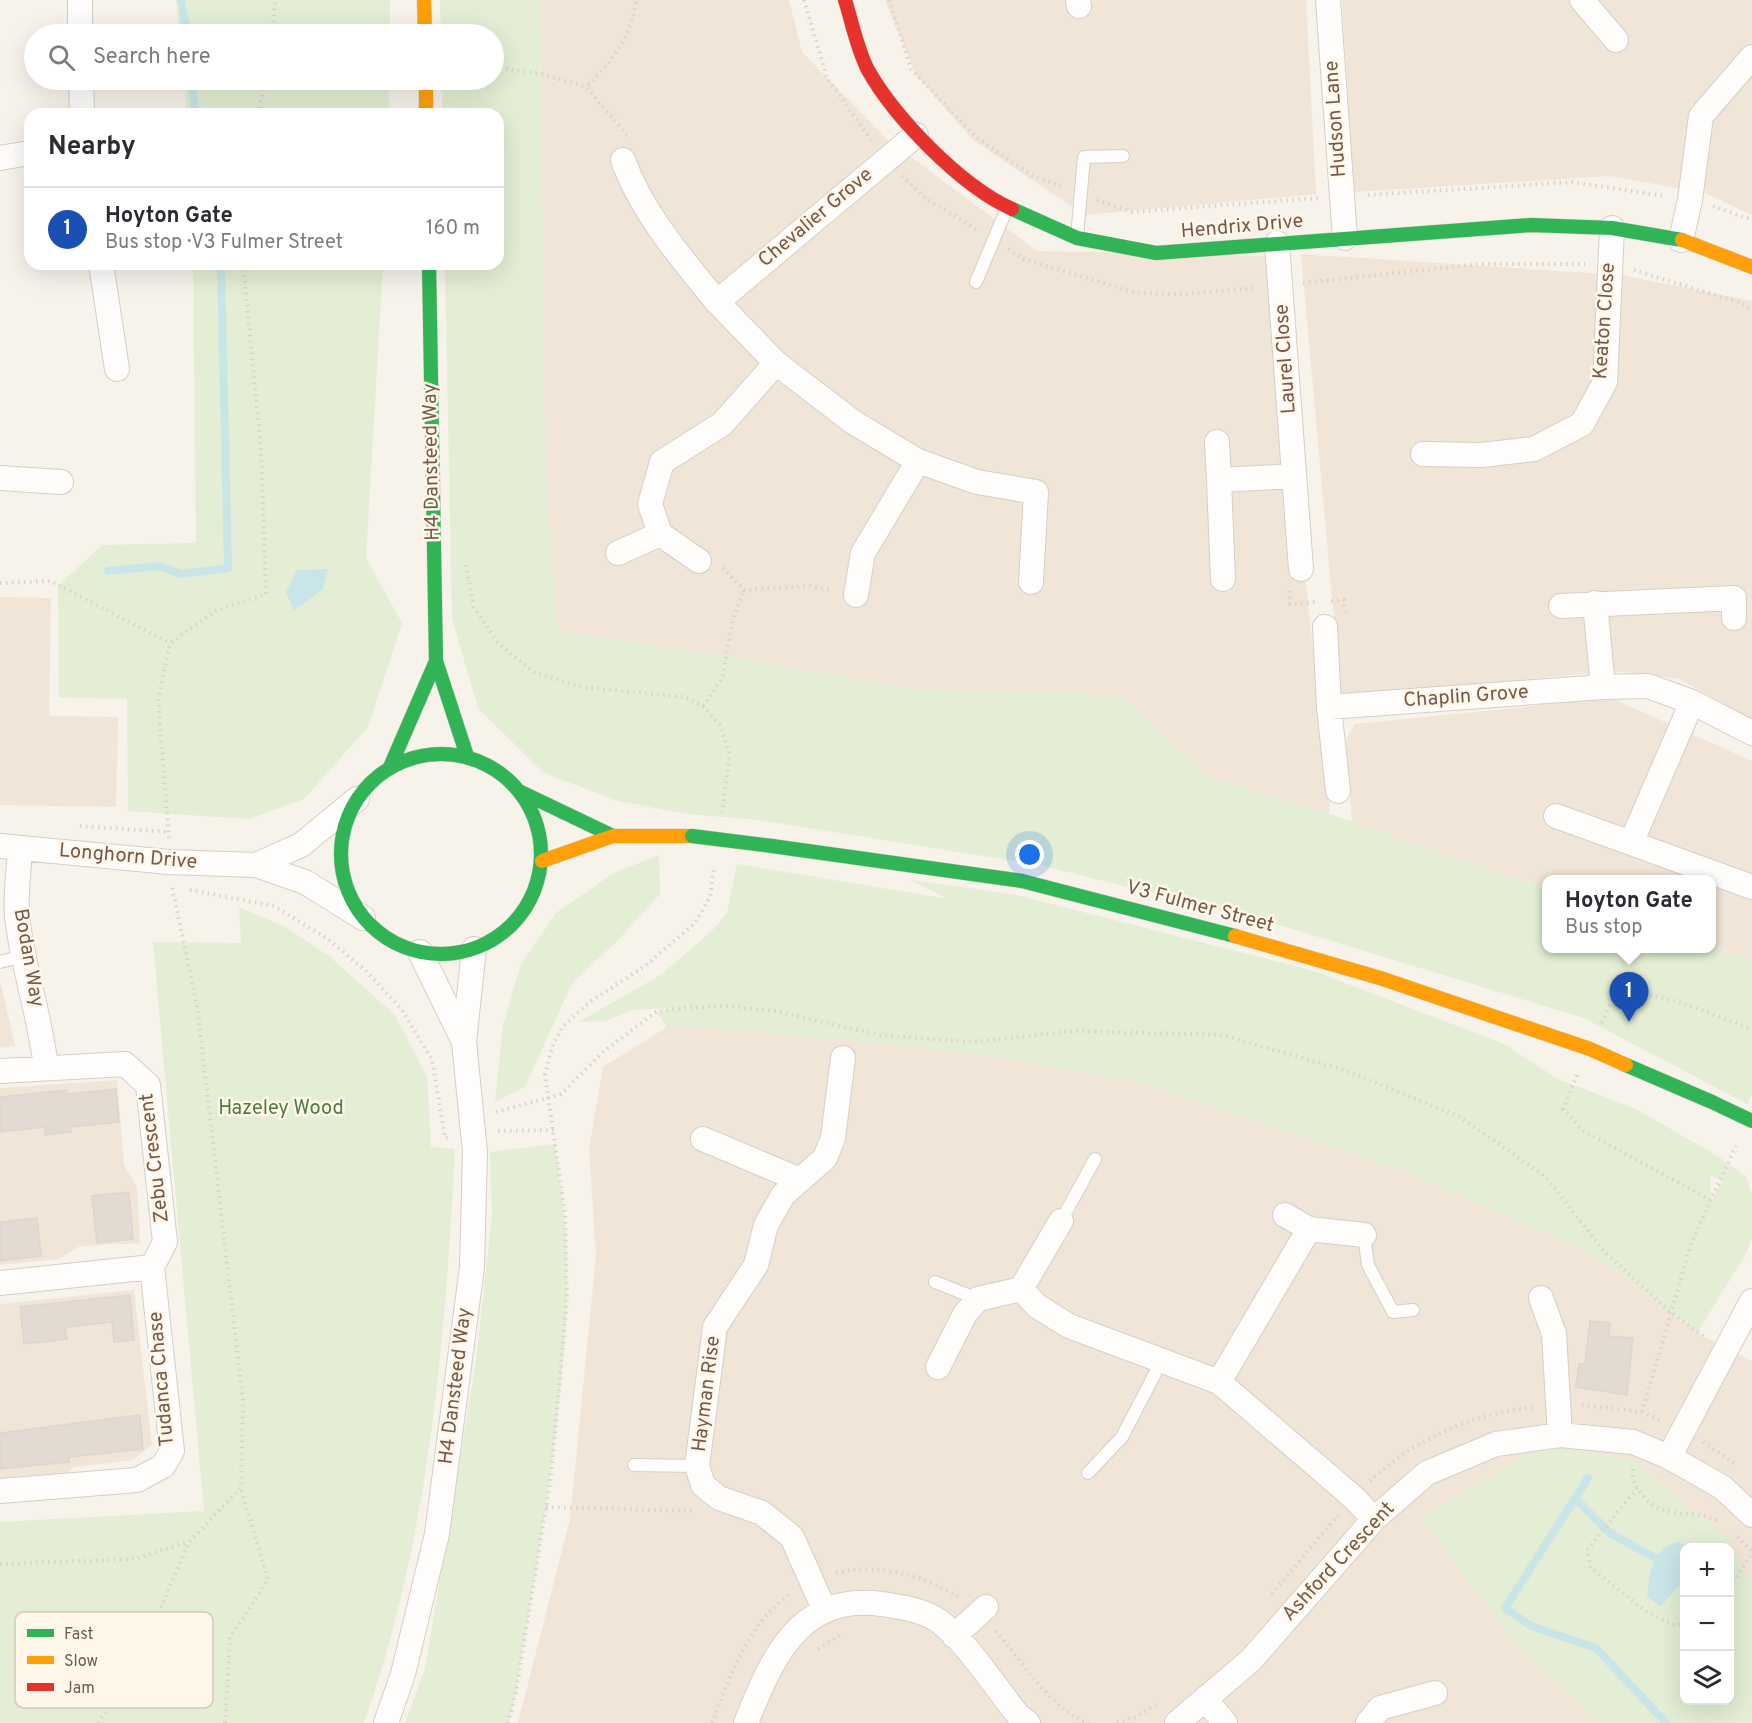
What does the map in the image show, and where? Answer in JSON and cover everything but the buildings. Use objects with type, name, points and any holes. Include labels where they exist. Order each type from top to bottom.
[{"type":"street","points":[[80,0],[80,24]]},
{"type":"street","points":[[424,0],[425,24]]},
{"type":"street","name":"Hendrix Drive","points":[[845,0],[868,69],[916,135],[956,171],[1008,207],[1077,238],[1156,254],[1531,225],[1612,228],[1681,240],[1752,267]]},
{"type":"street","name":"Hudson Lane","points":[[1328,0],[1345,238]]},
{"type":"street","points":[[1582,0],[1616,40]]},
{"type":"street","points":[[1681,240],[1690,200],[1701,116],[1752,57]]},
{"type":"street","points":[[81,90],[82,108]]},
{"type":"street","points":[[426,90],[426,108]]},
{"type":"street","name":"Chevalier Grove","points":[[717,302],[916,135]]},
{"type":"street","points":[[0,158],[24,154]]},
{"type":"street","points":[[623,160],[631,183],[679,255],[717,302],[776,363],[853,422],[918,461],[977,482],[1036,492],[1031,582]]},
{"type":"street","name":"Keaton Close","points":[[1423,454],[1482,455],[1534,449],[1582,424],[1605,382],[1612,228]]},
{"type":"street","name":"Laurel Close","points":[[1277,243],[1301,569]]},
{"type":"street","points":[[102,270],[117,369]]},
{"type":"street","name":"H4 Dansteed Way","points":[[429,270],[436,661],[467,756]]},
{"type":"street","points":[[699,561],[660,534],[650,504],[662,462],[722,424],[776,363]]},
{"type":"street","points":[[1217,442],[1223,579]]},
{"type":"street","points":[[856,595],[863,553],[918,461]]},
{"type":"street","points":[[1220,480],[1294,476]]},
{"type":"street","points":[[0,478],[61,482]]},
{"type":"street","points":[[618,553],[660,534]]},
{"type":"street","points":[[1561,606],[1734,598],[1734,618]]},
{"type":"street","points":[[1595,603],[1603,687]]},
{"type":"street","points":[[1325,627],[1329,707],[1338,791]]},
{"type":"street","name":"H4 Dansteed Way","points":[[390,767],[436,661]]},
{"type":"street","name":"Chaplin Grove","points":[[1329,707],[1603,687],[1648,686],[1692,702],[1752,733]]},
{"type":"street","points":[[1631,843],[1692,702]]},
{"type":"street","points":[[441,753],[467,756],[497,770],[521,792],[533,813],[540,836],[542,861],[537,884],[528,905],[504,931],[474,949],[447,954],[420,952],[388,940],[363,918],[350,896],[342,872],[341,847],[346,822],[357,799],[372,781],[390,767],[414,757],[441,753]]},
{"type":"street","name":"V3 Fulmer Street","points":[[521,792],[613,837]]},
{"type":"street","name":"Longhorn Drive","points":[[256,865],[301,845],[357,799]]},
{"type":"street","points":[[1556,816],[1752,887]]},
{"type":"street","name":"V3 Fulmer Street","points":[[542,861],[613,837],[692,836],[1022,881],[1269,945],[1380,978],[1590,1049],[1752,1121]]},
{"type":"street","name":"Longhorn Drive","points":[[10,847],[169,862],[256,865],[305,882],[363,918]]},
{"type":"street","name":"Bodan Way","points":[[10,847],[17,915],[24,956],[42,1029],[46,1067]]},
{"type":"street","name":"H4 Dansteed Way","points":[[386,1723],[403,1674],[437,1534],[472,1267],[475,1152],[464,1042],[474,949]]},
{"type":"street","name":"H4 Dansteed Way","points":[[420,952],[464,1042]]},
{"type":"street","name":"Hayman Rise","points":[[824,1610],[792,1537],[762,1513],[719,1498],[703,1485],[697,1466],[715,1327],[756,1265],[766,1225],[783,1195],[825,1158],[833,1138],[843,1059]]},
{"type":"street","name":"Zebu Crescent","points":[[0,1071],[125,1064],[148,1084],[165,1242],[152,1267]]},
{"type":"street","points":[[703,1139],[800,1179]]},
{"type":"street","points":[[1285,1215],[1309,1229],[1364,1235]]},
{"type":"street","points":[[938,1367],[965,1314],[978,1299],[1021,1289],[1061,1221]]},
{"type":"street","points":[[1219,1382],[1309,1229]]},
{"type":"street","points":[[0,1283],[152,1267]]},
{"type":"street","name":"Tudanca Chase","points":[[0,1491],[137,1480],[163,1467],[172,1451],[152,1267]]},
{"type":"street","points":[[1021,1289],[1037,1306],[1069,1326],[1219,1382],[1374,1519]]},
{"type":"street","points":[[1541,1298],[1554,1334],[1560,1436]]},
{"type":"street","points":[[1669,1457],[1752,1301]]},
{"type":"street","name":"Ashford Crescent","points":[[1177,1723],[1251,1660],[1374,1519],[1427,1473],[1496,1444],[1560,1436],[1633,1442],[1669,1457],[1722,1487],[1752,1515]]},
{"type":"street","points":[[746,1723],[768,1667],[792,1633],[824,1610],[866,1602],[907,1608],[937,1620],[954,1636],[1018,1715],[1028,1723]]},
{"type":"street","points":[[954,1636],[987,1607]]},
{"type":"street","points":[[1368,1723],[1380,1708],[1435,1693]]},
{"type":"street","points":[[1206,1700],[1225,1723]]},
{"type":"lane","points":[[1077,238],[1083,195],[1084,157],[1123,156]]},
{"type":"lane","points":[[976,282],[1008,207]]},
{"type":"lane","points":[[0,962],[24,956]]},
{"type":"lane","points":[[1061,1221],[1095,1159]]},
{"type":"lane","points":[[1364,1235],[1368,1265],[1393,1312],[1413,1310]]},
{"type":"lane","points":[[935,1282],[978,1299]]},
{"type":"lane","points":[[1088,1473],[1122,1437],[1162,1360]]},
{"type":"lane","points":[[634,1465],[697,1466]]},
{"type":"path","points":[[273,24],[275,0]]},
{"type":"path","points":[[586,87],[609,64],[633,22],[636,0]]},
{"type":"path","points":[[889,0],[911,69],[976,137],[1030,174],[1132,212],[1572,182],[1690,200],[1731,210],[1752,220]]},
{"type":"path","points":[[504,68],[542,74],[586,87],[631,140],[623,160]]},
{"type":"path","points":[[259,108],[263,90]]},
{"type":"path","points":[[170,832],[158,701],[170,643],[216,611],[266,594],[261,448],[244,270]]},
{"type":"path","points":[[464,556],[474,607],[497,642],[534,672],[582,687],[684,697],[703,706],[719,724],[730,754],[721,820]]},
{"type":"path","points":[[699,561],[715,559],[744,590]]},
{"type":"path","points":[[0,583],[50,581],[170,643]]},
{"type":"path","points":[[744,590],[810,586],[856,595]]},
{"type":"path","points":[[703,706],[722,679],[733,619],[744,590]]},
{"type":"path","points":[[507,1723],[516,1692],[546,1507],[567,1298],[565,1213],[545,1075],[552,1047],[562,1027],[591,1001],[645,966],[695,923],[710,897],[715,864]]},
{"type":"path","points":[[225,1723],[230,1638],[268,1580],[241,1488],[243,1401],[197,1006],[171,887],[274,906],[328,939],[366,970],[402,1010],[432,1060],[445,1138],[472,1125],[561,1094],[604,1051],[656,1012],[685,1008],[724,1006],[775,1011],[879,1035],[972,1042],[1073,1031],[1223,1035],[1347,1071],[1460,1117],[1545,1176],[1603,1250],[1670,1312],[1697,1333],[1728,1348]]},
{"type":"path","points":[[1712,1201],[1582,1130],[1563,1109],[1613,998],[1633,991],[1679,1002],[1752,1029]]},
{"type":"path","points":[[472,1125],[554,1130]]},
{"type":"path","points":[[1724,1526],[1716,1519],[1675,1514],[1650,1506],[1632,1481],[1633,1442],[1692,1241],[1739,1138]]},
{"type":"path","points":[[1624,1469],[1633,1470]]},
{"type":"path","points":[[159,1612],[189,1542],[241,1488]]},
{"type":"path","points":[[1637,1488],[1587,1550],[1591,1568],[1647,1612],[1674,1625],[1680,1624]]},
{"type":"path","points":[[546,1507],[698,1512]]},
{"type":"path","points":[[1732,1532],[1752,1553],[1734,1581]]},
{"type":"path","points":[[0,1564],[135,1559],[189,1542]]},
{"type":"path","points":[[811,1653],[839,1635],[850,1632]]},
{"type":"path","points":[[98,1723],[108,1708]]},
{"type":"shaded area","points":[[540,0],[789,0],[802,52],[888,140],[1037,251],[1272,256],[1330,814],[1207,776],[1120,695],[920,690],[744,659],[557,631],[545,465]]},
{"type":"shaded area","points":[[885,0],[1306,0],[1316,194],[1084,215],[973,140],[916,75]]},
{"type":"shaded area","points":[[1342,0],[1752,0],[1752,215],[1705,193],[1610,176],[1354,192]]},
{"type":"shaded area","points":[[1301,254],[1621,275],[1752,301],[1752,719],[1679,679],[1614,671],[1341,697]]},
{"type":"shaded area","points":[[0,597],[51,598],[49,716],[118,717],[116,807],[0,805]]},
{"type":"shaded area","points":[[1611,698],[1752,761],[1752,960],[1716,947],[1716,875],[1542,875],[1542,888],[1352,823],[1346,740],[1355,724]]},
{"type":"shaded area","points":[[0,980],[15,1046],[0,1048]]},
{"type":"shaded area","points":[[667,1027],[771,1033],[982,1055],[1141,1083],[1400,1170],[1590,1252],[1697,1333],[1752,1361],[1752,1723],[518,1723],[570,1519],[596,1256],[589,1149],[603,1067]]},
{"type":"shaded area","points":[[117,1080],[124,1165],[137,1187],[140,1243],[80,1246],[59,1259],[0,1265],[0,1088]]},
{"type":"shaded area","points":[[134,1290],[152,1445],[132,1460],[74,1467],[65,1475],[0,1481],[0,1304]]},
{"type":"green space","points":[[176,0],[390,0],[390,24],[178,24]]},
{"type":"green space","points":[[440,0],[540,0],[545,465],[557,631],[744,659],[920,690],[1120,695],[1207,776],[1330,814],[1542,888],[1542,953],[1716,953],[1716,947],[1752,960],[1752,1094],[1747,1104],[1584,1018],[1286,927],[1040,865],[759,820],[687,814],[618,801],[544,773],[478,708],[452,618],[445,270],[504,270],[504,108],[442,108],[442,90],[504,90],[504,24],[441,24]]},
{"type":"green space","points":[[185,90],[389,90],[389,108],[186,108]]},
{"type":"green space","points":[[193,270],[383,270],[366,558],[402,623],[368,727],[304,799],[249,819],[128,811],[127,699],[59,697],[58,586],[102,545],[196,543]]},
{"type":"green space","points":[[659,855],[660,894],[619,939],[572,983],[525,1087],[495,1102],[503,1026],[521,964],[557,912],[614,873]]},
{"type":"green space","points":[[737,864],[948,899],[911,880],[1012,894],[1314,971],[1504,1044],[1558,1079],[1636,1109],[1719,1157],[1747,1178],[1752,1196],[1752,1237],[1747,1252],[1697,1333],[1590,1252],[1400,1170],[1141,1083],[982,1055],[771,1033],[667,1027],[656,1012],[676,1008],[631,1010],[606,1021],[578,1022],[659,976],[711,932],[727,913]],"holes":[[[1710,1175],[1722,1181],[1712,1200]]]},
{"type":"green space","name":"Hazeley Wood","points":[[239,907],[287,928],[329,956],[395,1015],[427,1077],[431,1147],[455,1149],[446,1295],[430,1440],[419,1512],[386,1653],[364,1723],[0,1723],[0,1522],[204,1511],[153,942],[241,943]]},
{"type":"green space","points":[[555,1144],[567,1260],[564,1348],[554,1447],[540,1545],[516,1692],[508,1723],[405,1723],[425,1669],[476,1361],[492,1214],[490,1152]]},
{"type":"green space","points":[[1543,1446],[1633,1461],[1726,1536],[1730,1543],[1680,1543],[1680,1705],[1734,1705],[1734,1551],[1752,1585],[1752,1723],[1598,1723],[1512,1639],[1420,1517]]},
{"type":"water","points":[[328,569],[323,589],[294,611],[286,592],[297,570]]},
{"type":"water","points":[[1681,1543],[1680,1584],[1660,1607],[1647,1596],[1649,1579],[1657,1555],[1669,1545]]},
{"type":"waterway","points":[[181,0],[185,24]]},
{"type":"waterway","points":[[192,90],[195,108]]},
{"type":"waterway","points":[[108,571],[159,566],[181,574],[228,568],[221,270]]},
{"type":"waterway","points":[[1588,1478],[1505,1608],[1531,1626],[1596,1648],[1666,1723]]},
{"type":"waterway","points":[[1575,1498],[1610,1533],[1655,1558]]},
{"type":"traffic: fast","points":[[1012,209],[1077,238],[1156,253],[1531,225],[1612,228],[1682,240]]},
{"type":"traffic: fast","points":[[429,270],[436,661],[467,756]]},
{"type":"traffic: fast","points":[[390,767],[436,661]]},
{"type":"traffic: fast","points":[[431,754],[451,754],[470,758],[488,766],[512,783],[524,798],[537,825],[541,854],[537,883],[524,910],[512,925],[497,937],[470,950],[451,954],[431,954],[412,950],[394,942],[370,925],[358,910],[345,883],[341,864],[341,844],[345,825],[353,807],[370,783],[385,771],[412,758],[431,754]]},
{"type":"traffic: fast","points":[[521,792],[613,836]]},
{"type":"traffic: fast","points":[[692,836],[772,846]]},
{"type":"traffic: fast","points":[[772,846],[1022,881],[1235,936]]},
{"type":"traffic: fast","points":[[1626,1065],[1712,1102]]},
{"type":"traffic: fast","points":[[1712,1102],[1752,1121]]},
{"type":"traffic: slow","points":[[424,0],[425,24]]},
{"type":"traffic: slow","points":[[426,90],[426,108]]},
{"type":"traffic: slow","points":[[1682,240],[1752,267]]},
{"type":"traffic: slow","points":[[542,861],[613,836],[692,836]]},
{"type":"traffic: slow","points":[[1235,936],[1380,978],[1590,1049],[1626,1065]]},
{"type":"traffic: jam","points":[[845,0],[864,62],[895,109],[951,168],[992,198],[1012,209]]},
{"type":"place","name":"Hoyton Gate","points":[[1629,1022]]}]
